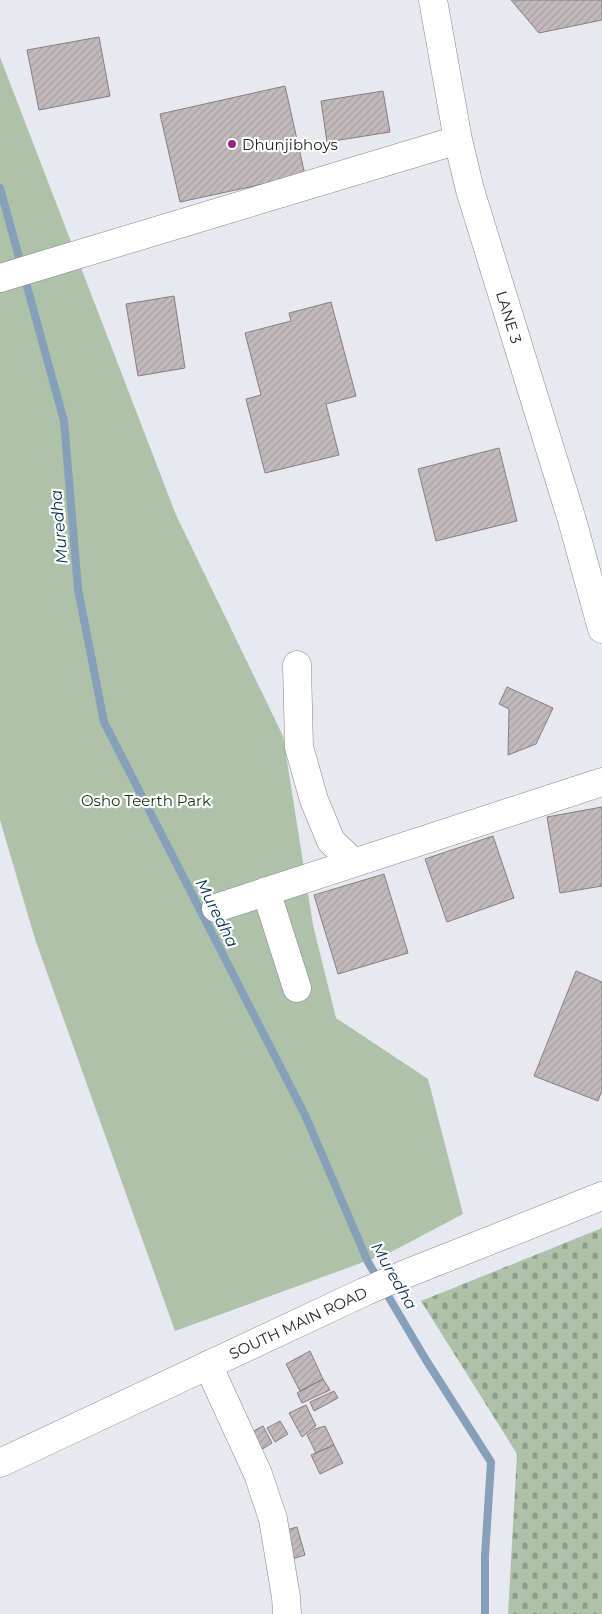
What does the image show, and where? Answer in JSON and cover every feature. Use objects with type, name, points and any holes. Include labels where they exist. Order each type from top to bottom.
[{"type":"street","name":"LANE 3","points":[[433,0],[458,140],[470,190],[594,565],[602,629]]},
{"type":"street","points":[[0,278],[458,140]]},
{"type":"street","points":[[297,665],[300,747],[314,800],[331,841],[354,863]]},
{"type":"street","points":[[216,908],[602,782]]},
{"type":"street","points":[[266,891],[297,988]]},
{"type":"street","name":"SOUTH MAIN ROAD","points":[[0,1463],[364,1292],[602,1196]]},
{"type":"street","points":[[208,1365],[258,1474],[273,1519],[287,1614]]},
{"type":"green space","name":"Osho Teerth Park","points":[[0,57],[176,515],[283,736],[313,925],[336,1018],[428,1079],[463,1214],[391,1252],[175,1331],[35,939],[0,820]]},
{"type":"green space","points":[[602,1228],[602,1614],[508,1614],[517,1454],[421,1301]]},
{"type":"building","points":[[511,0],[602,0],[602,20],[539,33]]},
{"type":"building","points":[[99,37],[110,96],[39,110],[27,50]]},
{"type":"building","name":"Dhunjibhoys","points":[[285,86],[305,175],[180,202],[160,114]]},
{"type":"building","points":[[383,91],[390,132],[327,142],[321,101]]},
{"type":"building","points":[[174,296],[185,368],[138,376],[126,304]]},
{"type":"building","points":[[331,302],[356,396],[326,404],[339,455],[265,473],[246,399],[261,395],[245,333],[291,321],[289,313]]},
{"type":"building","points":[[499,448],[517,521],[436,541],[418,469]]},
{"type":"building","points":[[507,687],[553,708],[536,744],[508,755],[509,709],[499,704]]},
{"type":"building","points":[[602,807],[602,886],[560,893],[547,817]]},
{"type":"building","points":[[493,836],[514,898],[447,922],[425,859]]},
{"type":"building","points":[[384,874],[408,953],[338,974],[314,895]]},
{"type":"building","points":[[576,971],[602,982],[602,1090],[598,1101],[534,1076]]},
{"type":"building","points":[[310,1351],[323,1379],[300,1391],[286,1364]]},
{"type":"building","points":[[323,1379],[330,1390],[302,1403],[297,1393]]},
{"type":"building","points":[[334,1391],[338,1398],[314,1411],[310,1402]]},
{"type":"building","points":[[306,1405],[316,1426],[302,1437],[289,1413]]},
{"type":"building","points":[[280,1421],[288,1434],[275,1442],[267,1428]]},
{"type":"building","points":[[263,1426],[272,1443],[256,1453],[246,1435]]},
{"type":"building","points":[[325,1426],[334,1445],[316,1453],[307,1435],[315,1429]]},
{"type":"building","points":[[334,1445],[343,1463],[320,1474],[311,1455]]},
{"type":"building","points":[[297,1527],[305,1555],[292,1559],[283,1531]]},
{"type":"waterway","name":"Muredha","points":[[0,188],[64,421],[78,589],[104,722],[305,1115],[368,1262],[426,1360],[491,1462],[485,1556],[485,1614]]},
{"type":"place","name":"Dhunjibhoys","points":[[232,144]]}]
